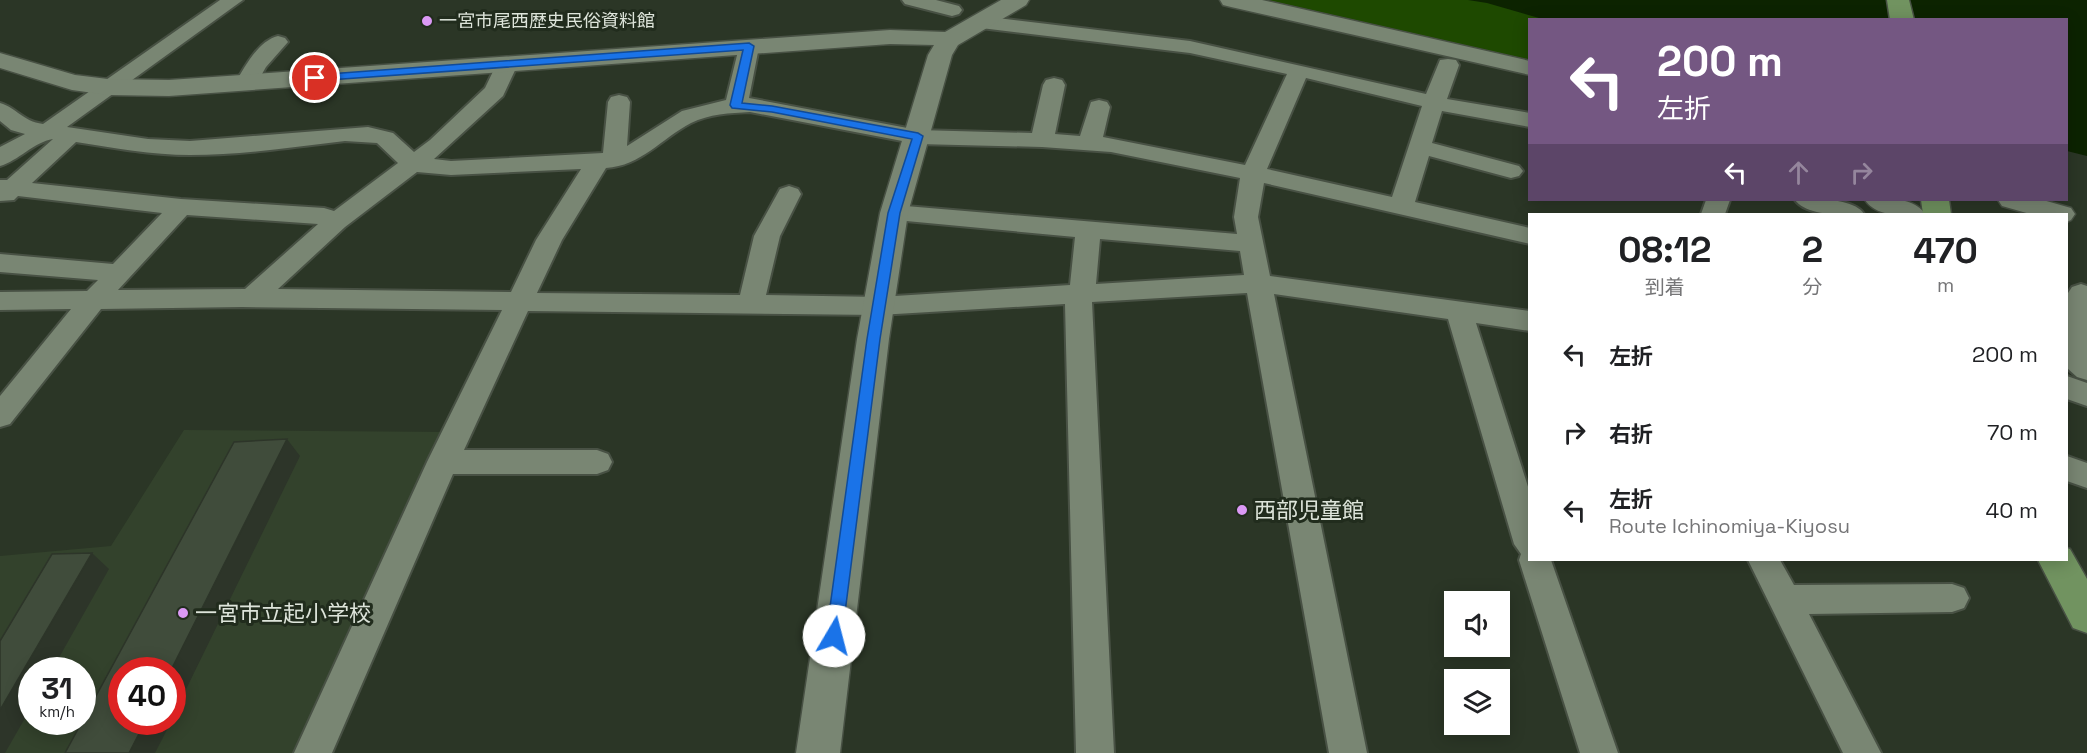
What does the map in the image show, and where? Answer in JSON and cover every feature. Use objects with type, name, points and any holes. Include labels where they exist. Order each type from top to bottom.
[{"type":"main road","points":[[0,60],[72,82],[108,87],[169,88],[749,46],[890,38],[931,38],[950,25],[981,22],[989,15],[1018,0]]},
{"type":"main road","points":[[1232,0],[1528,68]]},
{"type":"main road","points":[[1898,0],[1902,18]]},
{"type":"main road","points":[[818,753],[879,306],[894,213],[950,25]]},
{"type":"main road","points":[[1881,201],[1909,213]]},
{"type":"main road","points":[[2016,201],[2058,213]]},
{"type":"main road","points":[[2068,216],[2087,223]]},
{"type":"main road","points":[[2058,561],[2087,616]]},
{"type":"street","points":[[6,151],[47,131],[233,0]]},
{"type":"street","points":[[912,0],[950,25]]},
{"type":"street","points":[[981,22],[1190,47],[1436,103],[1528,120]]},
{"type":"street","points":[[246,83],[257,64],[278,42]]},
{"type":"street","points":[[736,105],[749,46]]},
{"type":"street","points":[[252,298],[336,221],[438,145],[495,91],[507,64]]},
{"type":"street","points":[[1401,208],[1448,65]]},
{"type":"street","points":[[1299,70],[1253,174],[1246,217],[1348,753]]},
{"type":"street","points":[[1042,140],[1054,85]]},
{"type":"street","points":[[313,753],[442,462],[549,240],[606,161],[619,102]]},
{"type":"street","points":[[0,110],[19,125],[148,146],[190,148],[235,146],[345,134],[368,134],[385,138],[413,164],[451,168],[606,161],[630,155],[682,119],[721,107],[736,105],[772,109],[918,136],[1090,142],[1143,150],[1528,236]]},
{"type":"street","points":[[1090,142],[1099,107]]},
{"type":"street","points":[[4,191],[72,134]]},
{"type":"street","points":[[1420,147],[1511,171]]},
{"type":"street","points":[[4,191],[181,207],[324,216],[336,221]]},
{"type":"street","points":[[751,303],[766,236],[789,194]]},
{"type":"street","points":[[1810,201],[1849,213]]},
{"type":"street","points":[[0,416],[93,301],[181,207]]},
{"type":"street","points":[[894,213],[1251,244]]},
{"type":"street","points":[[1088,230],[1080,294],[1095,753]]},
{"type":"street","points":[[0,262],[120,273]]},
{"type":"street","points":[[0,301],[252,298],[879,306],[1259,283],[1528,321]]},
{"type":"street","points":[[2078,292],[2077,361],[2080,375]]},
{"type":"street","points":[[1459,311],[1528,537]]},
{"type":"street","points":[[442,462],[597,462]]},
{"type":"street","points":[[2068,468],[2087,476]]},
{"type":"street","points":[[1535,561],[1599,753]]},
{"type":"street","points":[[1764,561],[1862,753]]},
{"type":"street","points":[[1784,600],[1952,598]]},
{"type":"shaded area","points":[[1468,0],[2087,0],[2087,156],[2068,151],[2068,18],[1539,18]]},
{"type":"shaded area","name":"一宮市立起小学校","points":[[184,430],[447,432],[302,753],[0,753],[0,556],[111,546]]},
{"type":"green space","points":[[1268,0],[1496,0],[1563,18],[1528,18],[1528,60]]},
{"type":"building","points":[[287,439],[178,657],[117,657],[234,442]]},
{"type":"building","points":[[92,553],[31,657],[18,657],[18,679],[0,710],[0,641],[52,554]]},
{"type":"building","points":[[108,674],[108,735],[138,735],[129,753],[65,753],[75,735],[96,735],[96,696]]},
{"type":"place","name":"一宮市尾西歴史民俗資料館","points":[[427,21]]},
{"type":"place","name":"西部児童館","points":[[1242,510]]},
{"type":"place","name":"一宮市立起小学校","points":[[183,613]]},
{"type":"route","points":[[315,78],[749,46],[736,105],[750,105],[918,136],[894,213],[873,339],[834,636]]}]
